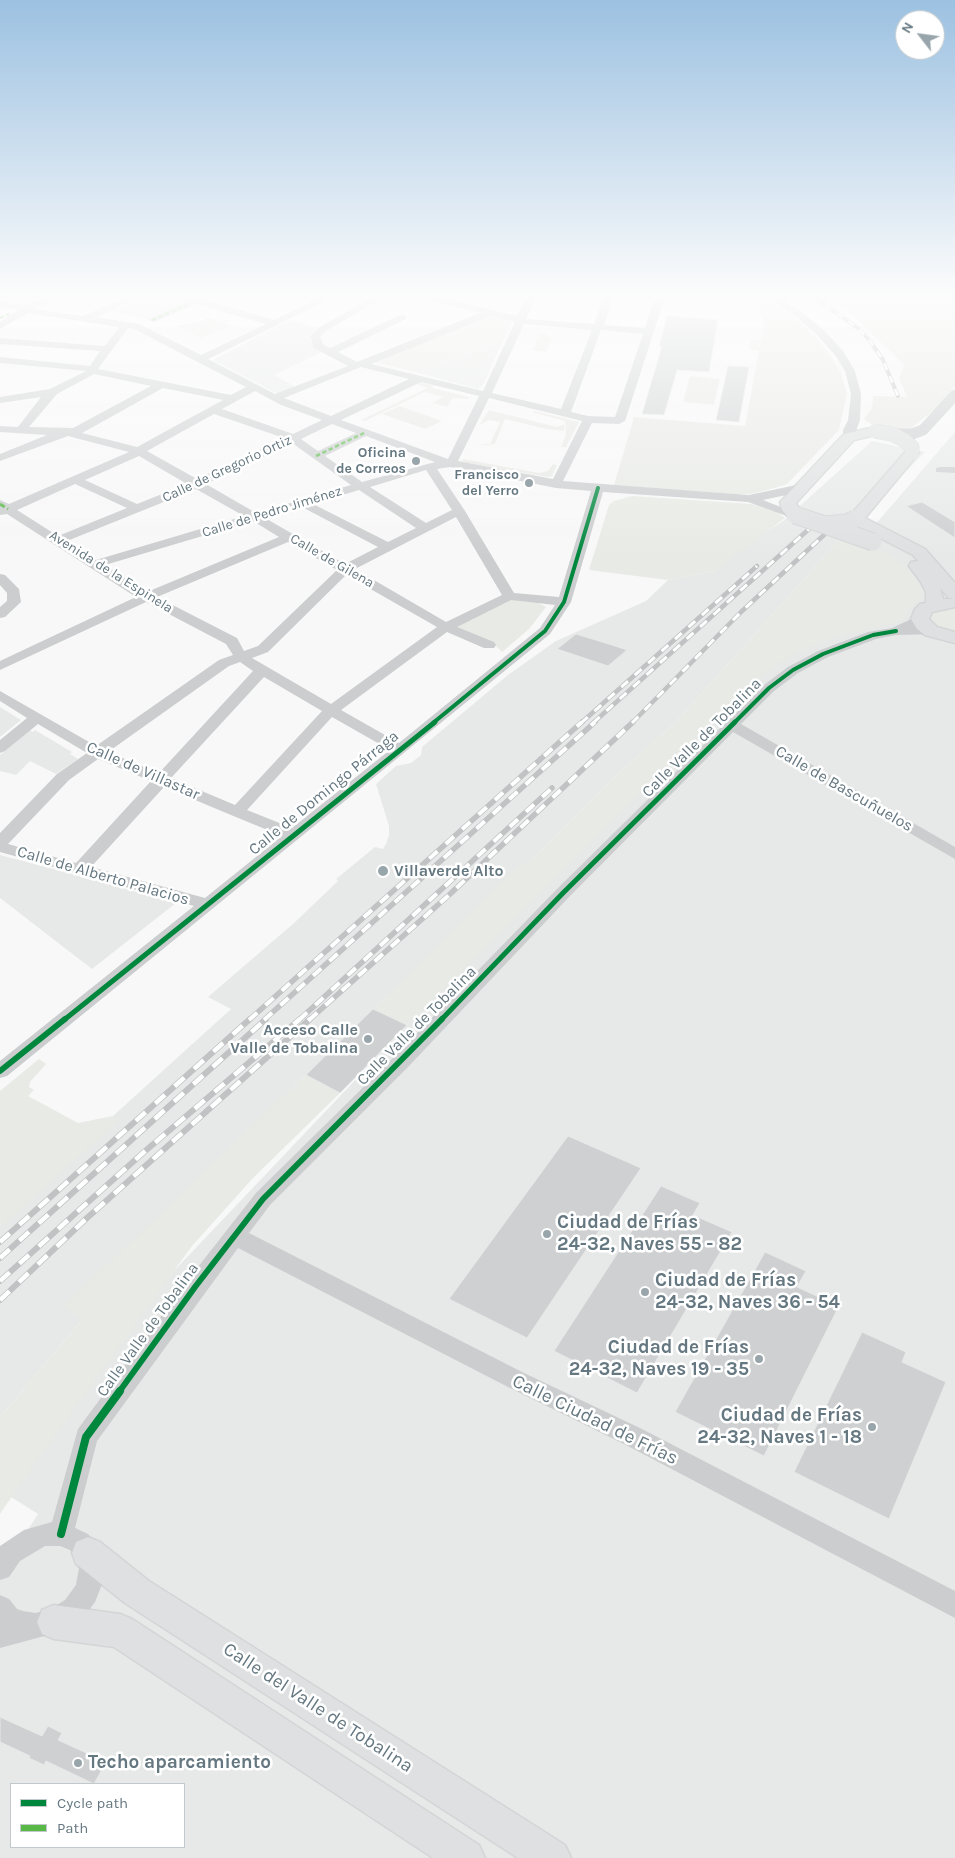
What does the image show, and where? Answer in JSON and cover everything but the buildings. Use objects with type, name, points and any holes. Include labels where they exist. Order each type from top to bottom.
[{"type":"main road","points":[[825,525],[847,523],[855,519],[912,453],[910,444],[892,434],[875,431],[849,437],[788,502],[790,510],[795,515],[873,542],[914,562],[929,581],[934,592],[935,605]]},
{"type":"main road","points":[[855,519],[919,552],[955,594]]},
{"type":"main road","points":[[955,604],[935,605],[926,608],[921,613],[926,625],[955,638]]},
{"type":"main road","name":"Calle del Valle de Tobalina","points":[[74,1544],[137,1592],[552,1858]]},
{"type":"main road","points":[[44,1624],[120,1631],[466,1858]]},
{"type":"street","points":[[21,430],[45,399],[65,384]]},
{"type":"street","points":[[155,384],[233,399]]},
{"type":"street","points":[[245,384],[274,398],[332,421],[449,463],[556,484],[750,499],[795,515]]},
{"type":"street","points":[[274,398],[310,384]]},
{"type":"street","name":"Calle de Gregorio Ortiz","points":[[58,540],[139,509],[197,484],[408,384]]},
{"type":"street","points":[[442,384],[588,419],[619,421],[631,384]]},
{"type":"street","points":[[449,463],[453,460],[491,384]]},
{"type":"street","points":[[565,414],[576,384]]},
{"type":"street","points":[[856,384],[861,395],[864,423],[875,431]]},
{"type":"street","points":[[849,437],[849,430],[854,420],[862,384]]},
{"type":"street","points":[[0,458],[55,436],[71,432],[161,385]]},
{"type":"street","points":[[3,509],[77,481],[139,452],[253,388]]},
{"type":"street","points":[[0,400],[52,392]]},
{"type":"street","points":[[892,434],[912,434],[923,430],[955,395]]},
{"type":"street","points":[[912,453],[955,406]]},
{"type":"street","points":[[214,410],[293,438],[316,456],[425,528]]},
{"type":"street","points":[[556,484],[588,419]]},
{"type":"street","name":"Calle de Gilena","points":[[0,429],[71,432],[139,452],[446,627],[489,645]]},
{"type":"street","points":[[316,456],[364,433]]},
{"type":"street","name":"Calle de Pedro Jiménez","points":[[95,564],[429,466],[449,463]]},
{"type":"street","points":[[429,466],[459,511],[509,596]]},
{"type":"street","points":[[940,470],[955,470]]},
{"type":"street","points":[[77,481],[139,509]]},
{"type":"street","name":"Calle de Domingo Párraga","points":[[2,1065],[207,904],[545,631],[564,602],[598,488]]},
{"type":"street","points":[[750,499],[801,488]]},
{"type":"street","points":[[303,503],[387,548]]},
{"type":"street","name":"Avenida de la Espinela","points":[[3,509],[58,540],[146,597],[232,641],[240,656],[398,750]]},
{"type":"street","points":[[0,843],[63,777],[224,663],[263,649],[345,569],[459,511]]},
{"type":"street","points":[[0,666],[146,597],[289,537]]},
{"type":"street","points":[[0,578],[14,592],[14,602],[0,614]]},
{"type":"street","points":[[237,812],[330,710],[446,627],[509,596],[564,602]]},
{"type":"street","name":"Calle Valle de Tobalina","points":[[0,1635],[44,1624],[74,1609],[86,1594],[91,1574],[74,1544],[86,1437],[255,1207],[282,1178],[400,1063],[564,893],[769,688],[793,670],[849,644],[873,635],[926,625]]},
{"type":"street","points":[[80,870],[262,670]]},
{"type":"street","name":"Calle de Villastar","points":[[0,695],[97,753],[293,835]]},
{"type":"street","points":[[0,748],[36,718]]},
{"type":"street","name":"Calle de Bascuñuelos","points":[[732,725],[955,854]]},
{"type":"street","name":"Calle de Alberto Palacios","points":[[0,847],[207,904]]},
{"type":"street","name":"Calle Ciudad de Frías","points":[[234,1236],[516,1380],[634,1437],[955,1605]]},
{"type":"street","points":[[0,1568],[11,1552],[33,1538],[45,1534],[74,1544]]},
{"type":"street","points":[[0,1608],[8,1618],[22,1624],[44,1624]]},
{"type":"shaded area","points":[[258,384],[290,384],[296,387],[278,394]]},
{"type":"shaded area","points":[[416,384],[433,385],[432,388],[469,397],[468,399],[453,398],[447,407],[432,403],[443,397],[425,392],[365,421],[361,420],[427,388]]},
{"type":"shaded area","points":[[458,384],[484,384],[478,389]]},
{"type":"shaded area","points":[[688,384],[719,384],[714,405],[683,402]]},
{"type":"shaded area","points":[[753,384],[844,384],[847,394],[839,430],[787,484],[751,494],[614,485],[634,417],[745,426]]},
{"type":"shaded area","points":[[901,384],[955,384],[937,408],[907,431],[877,428],[864,419],[872,408],[873,396],[907,397]]},
{"type":"shaded area","points":[[400,406],[442,421],[425,429],[382,414]]},
{"type":"shaded area","points":[[489,410],[557,427],[564,424],[564,431],[546,429],[505,419],[495,444],[487,445],[478,444],[490,444],[500,422],[489,420],[479,425]]},
{"type":"shaded area","points":[[535,411],[579,422],[566,447],[561,447],[566,435],[565,421],[532,412]]},
{"type":"shaded area","points":[[955,432],[955,1858],[0,1858],[0,1573],[38,1514],[0,1490],[0,1454],[399,1034],[340,1093],[306,1075],[208,1171],[0,1417],[0,1194],[113,1116],[231,1009],[208,997],[294,923],[338,881],[336,879],[375,847],[383,849],[389,835],[389,826],[376,784],[396,766],[411,763],[421,755],[422,747],[508,675],[556,641],[646,601],[668,580],[715,571],[748,544],[783,521],[872,441],[925,452],[840,539],[675,723],[612,779],[529,862],[373,1009],[407,1025],[798,614]]},
{"type":"shaded area","points":[[463,459],[539,473],[548,471],[553,464],[557,465],[552,476],[547,477],[462,462]]},
{"type":"shaded area","points":[[632,496],[752,504],[777,512],[785,518],[715,571],[668,580],[589,570],[609,505],[614,501]]},
{"type":"shaded area","points":[[840,539],[883,552],[903,564],[915,577],[921,589],[922,597],[909,609],[904,620],[830,639],[798,652],[768,670],[712,722],[407,1025],[373,1009],[521,864],[529,862],[612,779],[675,723]]},
{"type":"shaded area","points":[[508,599],[538,603],[546,607],[529,629],[502,652],[494,644],[456,627]]},
{"type":"shaded area","points":[[955,607],[955,635],[940,631],[929,619],[933,611]]},
{"type":"shaded area","points":[[0,707],[21,720],[0,737]]},
{"type":"shaded area","points":[[30,730],[33,732],[35,730],[72,752],[70,754],[78,759],[56,774],[30,761],[16,775],[0,771],[0,755]]},
{"type":"shaded area","points":[[0,855],[176,903],[92,969],[0,898]]},
{"type":"shaded area","points":[[39,1059],[46,1064],[30,1082],[29,1087],[34,1090],[28,1096],[78,1123],[113,1116],[120,1119],[0,1227],[0,1091]]},
{"type":"shaded area","points":[[306,1075],[340,1093],[254,1177],[192,1246],[0,1514],[0,1417],[83,1319],[64,1306]]},
{"type":"railway","points":[[893,384],[898,396]]},
{"type":"railway","points":[[593,723],[809,529]]},
{"type":"railway","points":[[633,722],[741,612],[825,534]]},
{"type":"railway","points":[[581,723],[757,566]]},
{"type":"railway","points":[[249,1020],[582,722]]},
{"type":"railway","points":[[264,1020],[595,722]]},
{"type":"railway","points":[[309,1020],[449,895],[633,722]]},
{"type":"railway","points":[[299,1020],[552,788]]},
{"type":"railway","points":[[0,1242],[250,1019]]},
{"type":"railway","points":[[0,1258],[266,1019]]},
{"type":"railway","points":[[0,1281],[144,1152],[300,1019]]},
{"type":"railway","points":[[0,1300],[87,1218],[310,1019]]},
{"type":"marked path","points":[[316,456],[364,433]]},
{"type":"marked path","points":[[0,504],[8,509]]},
{"type":"cycle path","points":[[0,1071],[508,663],[545,631],[564,602],[598,488]]},
{"type":"cycle path","points":[[61,1534],[86,1437],[195,1287],[263,1199],[400,1063],[563,893],[769,688],[793,670],[823,654],[873,635],[896,631]]},
{"type":"place","name":"Oficina de Correos","points":[[416,461]]},
{"type":"place","name":"Francisco del Yerro","points":[[529,483]]},
{"type":"place","name":"Villaverde Alto","points":[[383,871]]},
{"type":"place","name":"Acceso Calle Valle de Tobalina","points":[[368,1039]]},
{"type":"place","name":"Ciudad de Frías 24-32, Naves 55 - 82","points":[[547,1234]]},
{"type":"place","name":"Ciudad de Frías 24-32, Naves 36 - 54","points":[[645,1292]]},
{"type":"place","name":"Ciudad de Frías 24-32, Naves 19 - 35","points":[[759,1359]]},
{"type":"place","name":"Ciudad de Frías 24-32, Naves 1 - 18","points":[[872,1427]]},
{"type":"place","name":"Techo aparcamiento","points":[[78,1763]]}]
